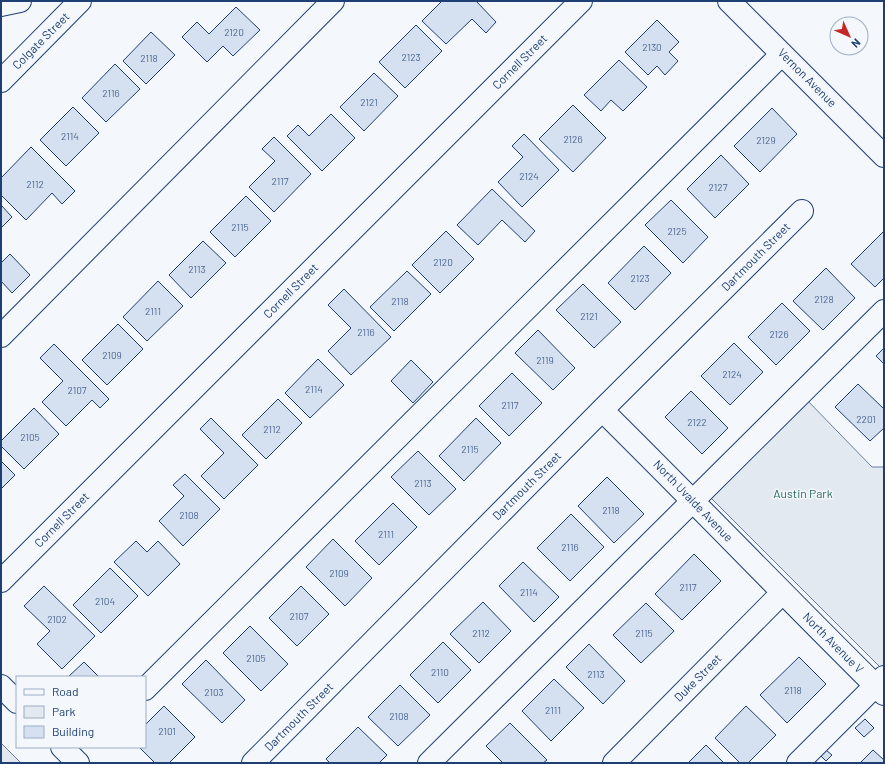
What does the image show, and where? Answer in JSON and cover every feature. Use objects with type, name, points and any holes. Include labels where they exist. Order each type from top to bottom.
[{"type":"street","points":[[1,5],[20,1]]},
{"type":"street","name":"Colgate Street","points":[[1,81],[80,1]]},
{"type":"street","points":[[1,336],[333,1]]},
{"type":"street","name":"Cornell Street","points":[[1,581],[581,1]]},
{"type":"street","name":"Vernon Avenue","points":[[729,1],[883,153]]},
{"type":"street","points":[[146,688],[782,54]]},
{"type":"street","name":"Dartmouth Street","points":[[253,763],[602,410],[802,212]]},
{"type":"street","points":[[429,763],[884,311]]},
{"type":"street","name":"North Uvalde Avenue","points":[[602,410],[693,500],[782,593]]},
{"type":"street","name":"North Avenue V","points":[[782,593],[881,685]]},
{"type":"street","name":"Duke Street","points":[[614,763],[782,593]]},
{"type":"street","points":[[798,763],[881,685]]},
{"type":"street","points":[[1,686],[16,701]]},
{"type":"green space","name":"Austin Park","points":[[804,397],[872,467],[884,467],[884,671],[707,494]]},
{"type":"shaded area","points":[[1,743],[21,763],[1,763]]},
{"type":"building","points":[[442,1],[476,1],[496,22],[486,33],[472,19],[446,44],[422,21]]},
{"type":"building","points":[[236,7],[260,30],[233,56],[223,46],[207,62],[182,37],[197,22],[209,34]]},
{"type":"building","points":[[657,20],[679,42],[669,52],[678,61],[665,75],[657,66],[648,75],[625,52]]},
{"type":"building","points":[[416,25],[442,51],[405,88],[379,62]]},
{"type":"building","points":[[151,32],[175,55],[146,84],[123,61]]},
{"type":"building","points":[[619,60],[647,87],[623,111],[611,100],[601,111],[584,95]]},
{"type":"building","points":[[115,64],[140,89],[106,122],[82,98]]},
{"type":"building","points":[[374,73],[398,96],[364,131],[340,107]]},
{"type":"building","points":[[573,105],[606,138],[573,172],[539,139]]},
{"type":"building","points":[[73,107],[99,133],[66,166],[40,140]]},
{"type":"building","points":[[772,108],[797,134],[760,172],[734,146]]},
{"type":"building","points":[[331,114],[355,138],[322,171],[287,136],[298,125],[309,136]]},
{"type":"building","points":[[524,134],[559,170],[522,207],[498,182],[523,157],[512,146]]},
{"type":"building","points":[[274,137],[311,174],[274,212],[249,187],[275,161],[262,149]]},
{"type":"building","points":[[31,147],[75,191],[62,204],[52,193],[26,220],[1,195],[1,178]]},
{"type":"building","points":[[721,155],[749,184],[715,218],[687,189]]},
{"type":"building","points":[[492,189],[535,231],[525,242],[502,220],[478,245],[457,225]]},
{"type":"building","points":[[246,196],[271,221],[235,257],[210,232]]},
{"type":"building","points":[[671,200],[708,237],[683,263],[645,225]]},
{"type":"building","points":[[1,205],[12,217],[1,228]]},
{"type":"building","points":[[446,231],[474,259],[440,293],[412,265]]},
{"type":"building","points":[[884,231],[884,278],[875,287],[851,264]]},
{"type":"building","points":[[203,241],[226,263],[191,298],[169,275]]},
{"type":"building","points":[[644,246],[671,273],[635,310],[608,283]]},
{"type":"building","points":[[10,254],[30,275],[12,293],[1,281],[1,263]]},
{"type":"building","points":[[826,268],[855,298],[823,330],[793,301]]},
{"type":"building","points":[[407,271],[431,294],[394,331],[370,307]]},
{"type":"building","points":[[158,281],[183,306],[147,341],[123,317]]},
{"type":"building","points":[[583,284],[621,322],[594,348],[556,310]]},
{"type":"building","points":[[344,289],[391,337],[351,375],[328,351],[351,328],[328,305]]},
{"type":"building","points":[[782,303],[810,331],[776,365],[748,337]]},
{"type":"building","points":[[118,324],[143,349],[107,385],[82,360]]},
{"type":"building","points":[[538,330],[575,368],[553,390],[515,353]]},
{"type":"building","points":[[734,343],[763,372],[730,405],[701,376]]},
{"type":"building","points":[[54,344],[109,399],[100,408],[92,400],[66,426],[42,402],[63,381],[40,358]]},
{"type":"building","points":[[884,348],[884,364],[876,356]]},
{"type":"building","points":[[318,359],[344,385],[310,418],[285,393]]},
{"type":"building","points":[[411,360],[433,382],[413,403],[391,381]]},
{"type":"building","points":[[512,373],[542,403],[509,436],[479,406]]},
{"type":"building","points":[[858,384],[884,409],[884,428],[870,441],[835,407]]},
{"type":"building","points":[[691,391],[728,428],[702,454],[665,417]]},
{"type":"building","points":[[278,399],[302,423],[266,459],[242,435]]},
{"type":"building","points":[[34,408],[59,434],[24,469],[1,446],[1,441]]},
{"type":"building","points":[[211,418],[258,465],[224,499],[201,476],[224,453],[200,429]]},
{"type":"building","points":[[476,418],[501,443],[464,481],[439,456]]},
{"type":"building","points":[[418,451],[456,489],[429,515],[391,477]]},
{"type":"building","points":[[1,461],[15,475],[1,489]]},
{"type":"building","points":[[185,474],[220,509],[183,546],[159,521],[184,496],[173,485]]},
{"type":"building","points":[[607,477],[644,514],[614,543],[578,506]]},
{"type":"building","points":[[393,503],[417,527],[379,565],[355,541]]},
{"type":"building","points":[[571,514],[604,547],[570,581],[537,548]]},
{"type":"building","points":[[333,539],[372,578],[345,606],[306,567]]},
{"type":"building","points":[[136,541],[147,552],[158,541],[180,564],[148,596],[114,562]]},
{"type":"building","points":[[694,554],[721,581],[682,620],[655,594]]},
{"type":"building","points":[[523,562],[559,597],[534,622],[499,586]]},
{"type":"building","points":[[110,568],[138,596],[101,633],[73,605]]},
{"type":"building","points":[[44,586],[95,636],[62,669],[37,644],[50,631],[24,606]]},
{"type":"building","points":[[301,586],[329,614],[297,646],[269,618]]},
{"type":"building","points":[[483,602],[511,631],[479,663],[450,634]]},
{"type":"building","points":[[646,603],[674,631],[641,663],[613,635]]},
{"type":"building","points":[[250,626],[288,664],[261,691],[223,653]]},
{"type":"building","points":[[443,642],[471,670],[438,703],[410,675]]},
{"type":"building","points":[[589,644],[625,681],[603,704],[566,667]]},
{"type":"building","points":[[799,657],[826,684],[787,723],[760,695]]},
{"type":"building","points":[[206,660],[245,700],[222,723],[182,684]]},
{"type":"building","points":[[84,662],[98,676],[69,676]]},
{"type":"building","points":[[554,679],[584,708],[551,741],[522,711]]},
{"type":"building","points":[[400,685],[430,715],[398,746],[368,717]]},
{"type":"building","points":[[164,706],[195,737],[169,763],[155,763],[140,748],[146,748],[146,724]]},
{"type":"building","points":[[746,706],[776,735],[748,763],[740,763],[715,738]]},
{"type":"building","points":[[865,719],[874,728],[864,737],[855,728]]},
{"type":"building","points":[[510,723],[547,760],[543,763],[503,763],[486,746]]},
{"type":"building","points":[[358,727],[387,755],[379,763],[330,763],[326,759]]},
{"type":"building","points":[[706,745],[724,763],[688,763]]},
{"type":"building","points":[[826,750],[832,755],[826,761],[821,756]]},
{"type":"building","points":[[873,750],[884,760],[884,763],[860,763]]}]
